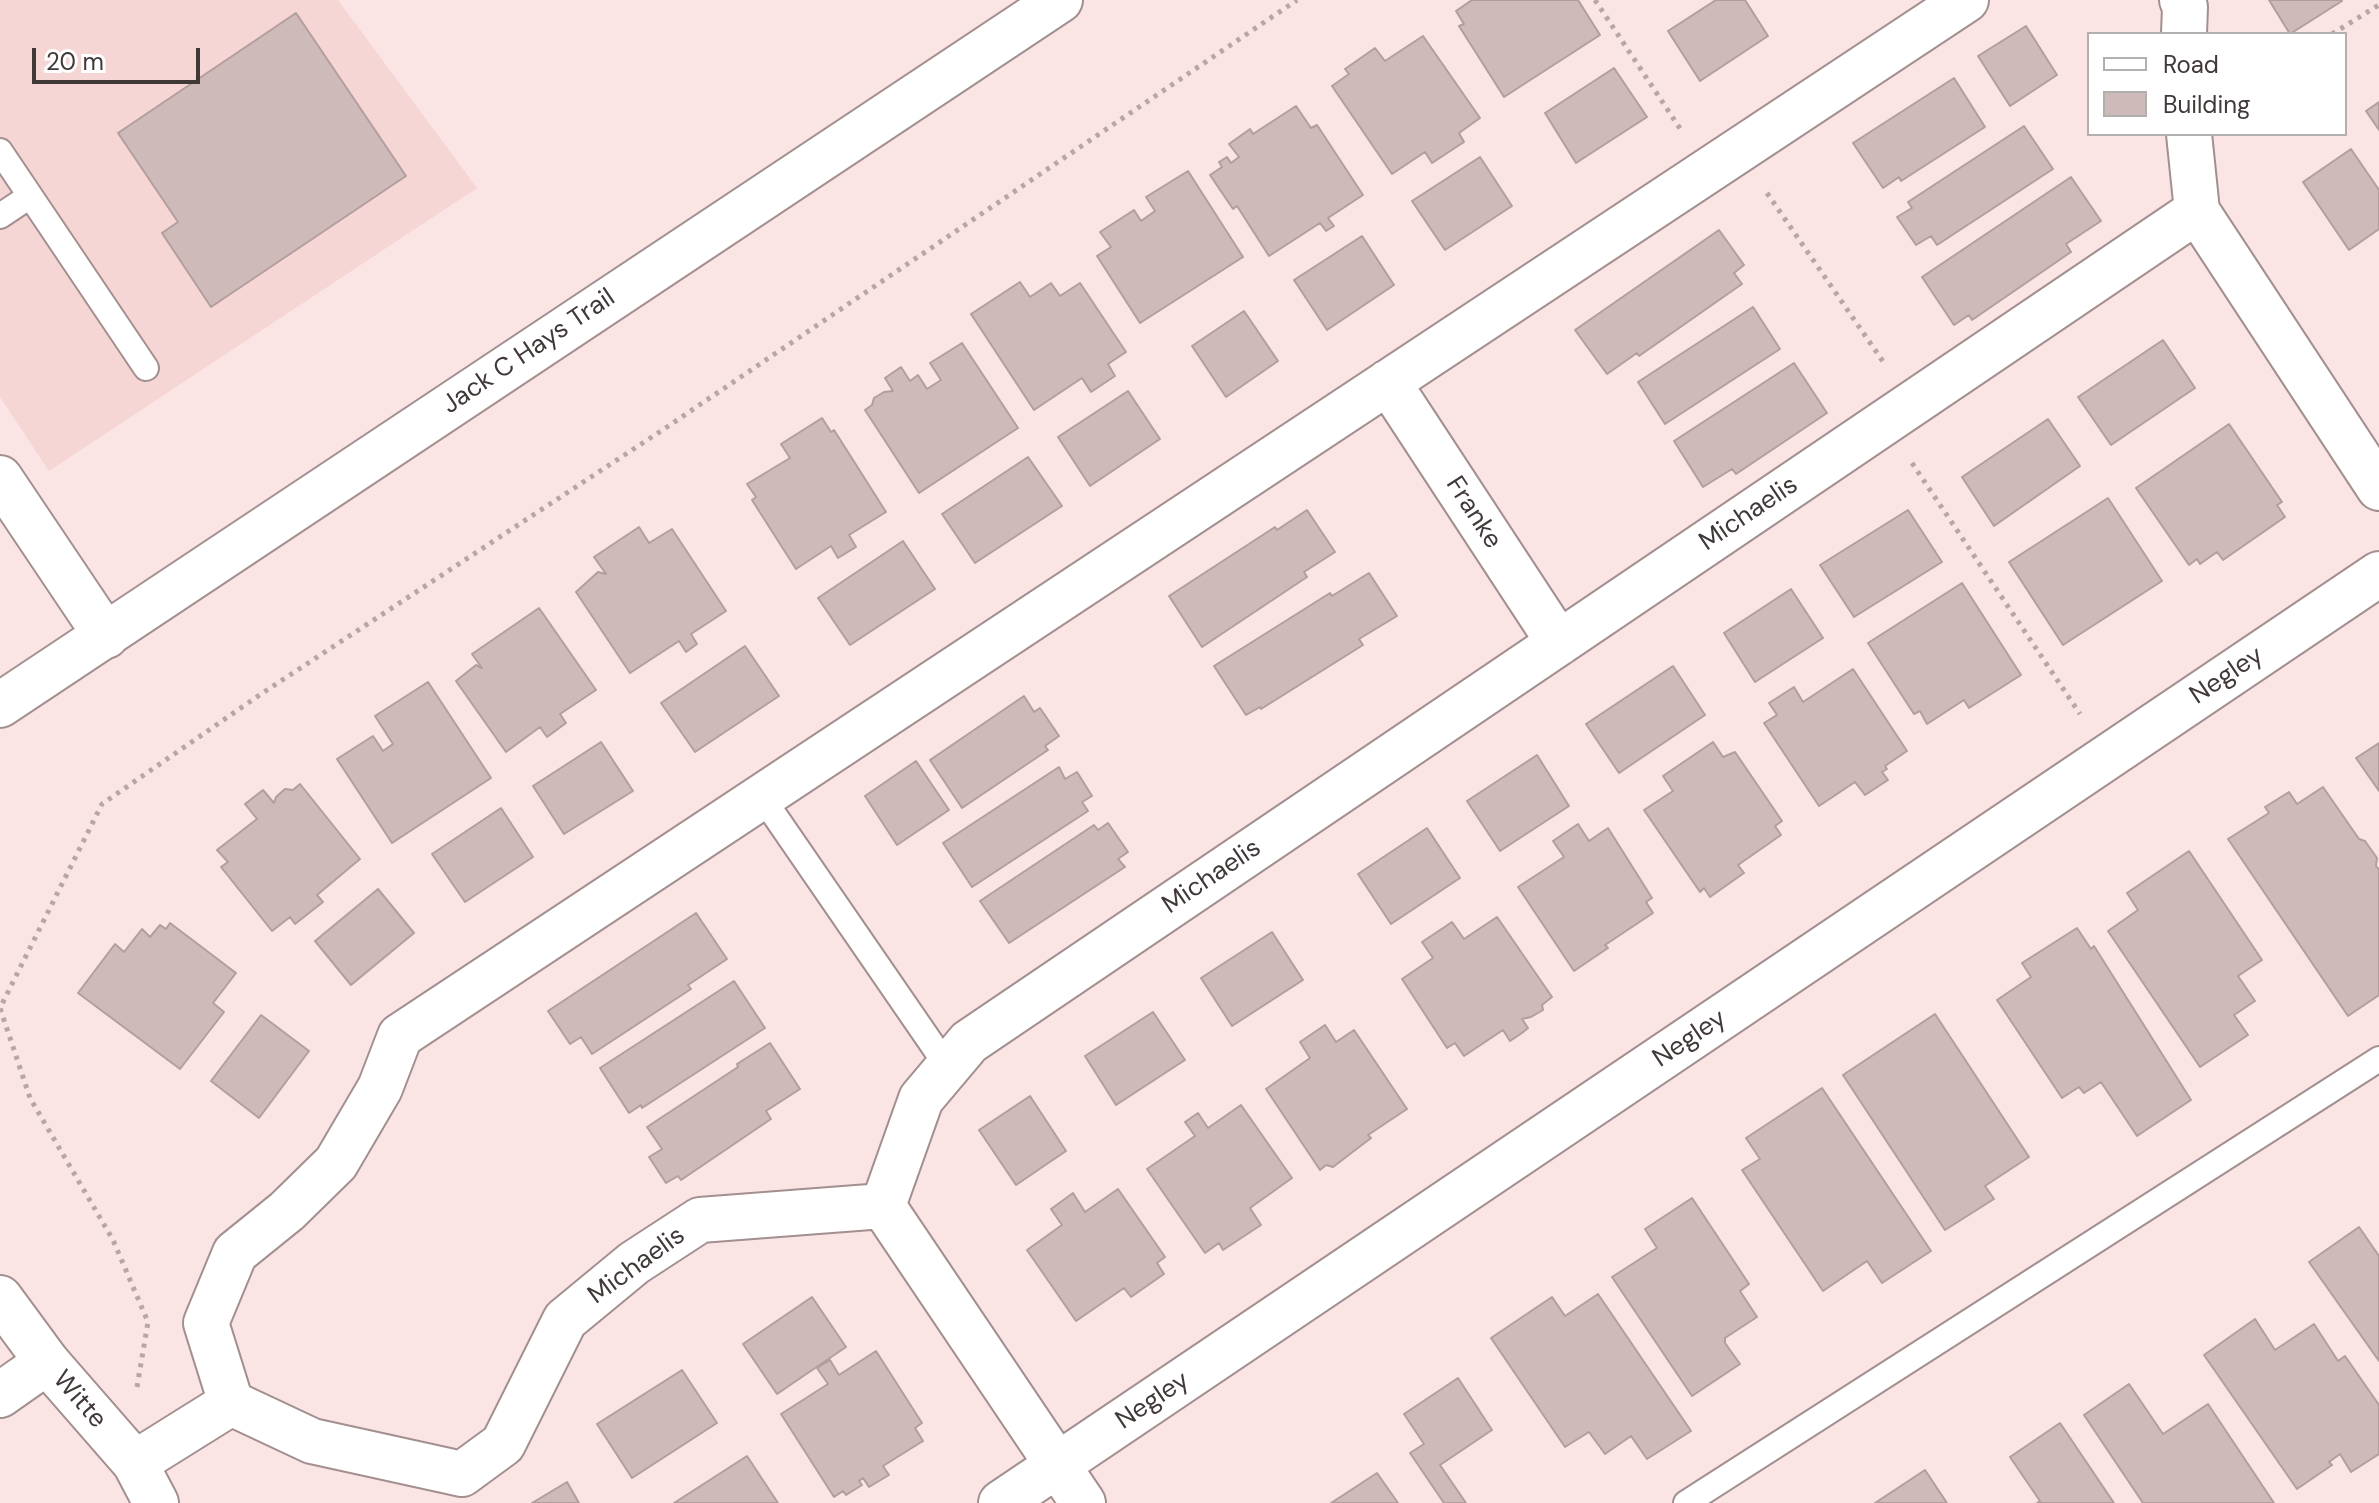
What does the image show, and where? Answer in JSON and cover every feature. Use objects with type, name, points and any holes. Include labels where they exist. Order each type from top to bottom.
[{"type":"street","name":"Jack C Hays Trail","points":[[0,705],[1060,0]]},
{"type":"street","points":[[150,1454],[231,1403],[206,1323],[235,1253],[287,1211],[336,1163],[380,1088],[400,1036],[1966,0]]},
{"type":"street","points":[[2182,0],[2185,7],[2184,32]]},
{"type":"street","points":[[2189,136],[2197,211],[2379,488]]},
{"type":"street","name":"Michaelis","points":[[231,1403],[312,1441],[462,1474],[503,1444],[565,1320],[634,1263],[700,1220],[883,1206],[921,1099],[969,1042],[2197,211]]},
{"type":"street","name":"Franke","points":[[1388,382],[1559,643]]},
{"type":"street","points":[[0,478],[106,636]]},
{"type":"street","name":"Negley","points":[[1001,1503],[2379,574]]},
{"type":"street","points":[[883,1206],[1083,1503]]},
{"type":"street","name":"Witte","points":[[0,1298],[47,1362],[150,1454],[156,1503]]},
{"type":"street","points":[[0,1395],[47,1362]]},
{"type":"lane","points":[[0,151],[146,368]]},
{"type":"lane","points":[[0,216],[30,196]]},
{"type":"lane","points":[[762,797],[947,1066]]},
{"type":"lane","points":[[1686,1503],[2379,1059]]},
{"type":"path","points":[[150,1454],[144,1410],[136,1391],[148,1322],[113,1240],[30,1098],[0,1008],[102,804],[261,694],[664,429],[1297,0]]},
{"type":"path","points":[[1595,0],[1723,161],[1898,412],[2109,756]]},
{"type":"path","points":[[2335,32],[2379,5]]},
{"type":"shaded area","points":[[0,0],[338,0],[477,188],[49,471],[0,397]]},
{"type":"building","points":[[1472,0],[1578,0],[1600,35],[1504,97],[1459,26],[1464,24],[1456,11]]},
{"type":"building","points":[[1716,0],[1745,0],[1768,36],[1700,81],[1668,31]]},
{"type":"building","points":[[2269,0],[2342,1],[2293,32],[2289,32]]},
{"type":"building","points":[[296,13],[406,176],[211,307],[162,233],[178,222],[118,133]]},
{"type":"building","points":[[2026,26],[2057,75],[2010,106],[1978,56]]},
{"type":"building","points":[[1423,36],[1480,118],[1459,133],[1464,142],[1432,163],[1425,152],[1392,174],[1332,86],[1349,74],[1345,69],[1375,48],[1385,61]]},
{"type":"building","points":[[1614,68],[1647,117],[1576,163],[1545,113]]},
{"type":"building","points":[[1954,78],[1985,127],[1901,181],[1899,177],[1883,188],[1853,143]]},
{"type":"building","points":[[2379,102],[2379,130],[2366,111]]},
{"type":"building","points":[[1296,106],[1311,128],[1317,125],[1363,195],[1328,218],[1334,226],[1326,231],[1320,223],[1269,256],[1237,206],[1233,209],[1210,175],[1222,167],[1219,162],[1227,157],[1231,163],[1239,157],[1229,144],[1250,129],[1253,134]]},
{"type":"building","points":[[2024,126],[2053,169],[1937,245],[1931,236],[1916,245],[1897,217],[1912,208],[1908,202]]},
{"type":"building","points":[[2351,149],[2379,190],[2379,229],[2349,250],[2303,182]]},
{"type":"building","points":[[1480,157],[1512,206],[1445,250],[1412,201]]},
{"type":"building","points":[[1188,171],[1243,257],[1140,323],[1097,256],[1111,247],[1100,232],[1134,210],[1141,221],[1155,211],[1146,197]]},
{"type":"building","points":[[2071,177],[2101,221],[2066,244],[2071,252],[1972,320],[1969,315],[1954,325],[1922,277]]},
{"type":"building","points":[[1719,230],[1744,265],[1734,273],[1742,284],[1639,356],[1637,353],[1607,374],[1575,330]]},
{"type":"building","points":[[1362,236],[1394,285],[1327,330],[1294,280]]},
{"type":"building","points":[[1020,282],[1030,297],[1051,283],[1060,296],[1080,283],[1126,352],[1108,364],[1115,376],[1091,392],[1082,378],[1034,410],[971,314]]},
{"type":"building","points":[[1753,307],[1780,349],[1665,424],[1638,382]]},
{"type":"building","points":[[1244,311],[1278,361],[1226,397],[1192,346]]},
{"type":"building","points":[[2163,340],[2195,388],[2111,445],[2078,397]]},
{"type":"building","points":[[962,343],[1018,428],[919,493],[865,410],[872,405],[874,398],[893,391],[885,378],[901,367],[910,381],[918,375],[927,389],[941,380],[930,363]]},
{"type":"building","points":[[1794,363],[1827,413],[1736,474],[1732,469],[1703,487],[1674,441]]},
{"type":"building","points":[[1128,391],[1160,439],[1090,486],[1058,437]]},
{"type":"building","points":[[822,418],[831,432],[834,430],[886,512],[849,535],[856,547],[838,558],[831,546],[796,569],[752,500],[756,497],[747,484],[790,458],[781,444]]},
{"type":"building","points":[[2048,419],[2080,466],[1994,526],[1962,477]]},
{"type":"building","points":[[2229,424],[2282,502],[2277,505],[2285,517],[2223,560],[2217,552],[2200,564],[2197,559],[2189,565],[2136,488]]},
{"type":"building","points":[[1028,457],[1062,506],[975,563],[942,514]]},
{"type":"building","points":[[2108,498],[2162,581],[2063,645],[2009,562]]},
{"type":"building","points":[[1307,510],[1335,552],[1304,572],[1307,577],[1202,647],[1169,596],[1275,527],[1277,530]]},
{"type":"building","points":[[1908,510],[1942,562],[1854,617],[1820,565]]},
{"type":"building","points":[[639,527],[649,543],[672,529],[726,611],[691,634],[697,644],[686,652],[679,641],[630,673],[576,592],[598,572],[606,574],[594,557]]},
{"type":"building","points":[[903,541],[935,589],[850,645],[818,598]]},
{"type":"building","points":[[1369,573],[1397,616],[1359,639],[1363,645],[1261,709],[1246,715],[1214,666],[1330,593],[1332,596]]},
{"type":"building","points":[[1962,583],[2021,675],[1969,708],[1964,700],[1927,724],[1920,711],[1914,714],[1868,643]]},
{"type":"building","points":[[1791,589],[1823,638],[1755,682],[1724,633]]},
{"type":"building","points":[[539,608],[596,690],[560,714],[566,723],[547,737],[540,727],[506,752],[456,681],[476,665],[482,668],[472,654]]},
{"type":"building","points":[[745,646],[779,696],[695,752],[661,703]]},
{"type":"building","points":[[1673,666],[1705,715],[1619,773],[1586,724]]},
{"type":"building","points":[[1853,669],[1907,751],[1885,766],[1887,769],[1882,772],[1888,780],[1865,795],[1855,782],[1819,806],[1764,723],[1777,715],[1769,703],[1794,687],[1803,702]]},
{"type":"building","points":[[428,682],[491,778],[392,843],[337,759],[373,736],[383,751],[393,744],[375,716]]},
{"type":"building","points":[[1024,696],[1034,712],[1040,708],[1059,736],[1045,746],[1048,750],[962,808],[930,760]]},
{"type":"building","points":[[601,742],[633,791],[564,834],[533,786]]},
{"type":"building","points":[[1713,742],[1723,757],[1735,752],[1782,821],[1775,826],[1781,835],[1738,865],[1744,873],[1710,897],[1704,888],[1700,892],[1644,810],[1673,791],[1663,776]]},
{"type":"building","points":[[2379,743],[2379,791],[2356,758]]},
{"type":"building","points":[[1537,755],[1569,806],[1500,851],[1467,801]]},
{"type":"building","points":[[916,761],[949,810],[897,845],[865,796]]},
{"type":"building","points":[[1059,767],[1065,779],[1077,772],[1092,796],[1082,802],[1088,811],[972,887],[943,843]]},
{"type":"building","points":[[300,784],[360,859],[317,895],[323,902],[295,924],[290,917],[272,931],[221,867],[228,862],[217,850],[257,819],[245,804],[263,790],[274,803],[285,789],[293,790]]},
{"type":"building","points":[[2323,787],[2359,839],[2365,841],[2377,858],[2379,870],[2379,995],[2348,1016],[2228,839],[2269,813],[2265,807],[2289,792],[2297,804]]},
{"type":"building","points":[[501,808],[533,857],[465,902],[432,854]]},
{"type":"building","points":[[1108,823],[1128,852],[1118,859],[1125,867],[1009,943],[980,901],[1094,825],[1098,830]]},
{"type":"building","points":[[1578,824],[1589,841],[1608,828],[1652,898],[1646,902],[1653,913],[1605,945],[1608,948],[1574,971],[1518,887],[1564,857],[1553,841]]},
{"type":"building","points":[[1427,828],[1460,878],[1391,924],[1358,874]]},
{"type":"building","points":[[2189,851],[2262,960],[2238,976],[2255,1001],[2234,1015],[2248,1035],[2200,1067],[2108,931],[2138,910],[2127,893]]},
{"type":"building","points":[[378,889],[414,933],[351,985],[315,941]]},
{"type":"building","points":[[696,913],[727,959],[688,985],[691,989],[592,1054],[581,1037],[570,1044],[548,1011]]},
{"type":"building","points":[[1497,917],[1552,997],[1542,1005],[1543,1010],[1522,1019],[1528,1028],[1522,1033],[1510,1041],[1503,1030],[1464,1056],[1455,1043],[1447,1048],[1402,979],[1433,958],[1422,942],[1452,922],[1464,939]]},
{"type":"building","points":[[170,923],[236,973],[213,1003],[224,1012],[180,1069],[78,993],[115,944],[124,952],[142,929],[150,937],[160,925],[166,929]]},
{"type":"building","points":[[2077,928],[2091,949],[2094,946],[2191,1100],[2137,1136],[2101,1082],[2084,1093],[2079,1087],[2062,1098],[1997,1000],[2031,977],[2022,963]]},
{"type":"building","points":[[1272,932],[1303,980],[1232,1026],[1201,978]]},
{"type":"building","points":[[734,981],[765,1028],[642,1108],[641,1105],[629,1113],[600,1068]]},
{"type":"building","points":[[1153,1012],[1185,1060],[1116,1105],[1085,1056]]},
{"type":"building","points":[[1935,1014],[2029,1157],[1985,1186],[1994,1199],[1945,1230],[1843,1075]]},
{"type":"building","points":[[261,1015],[309,1051],[259,1118],[211,1081]]},
{"type":"building","points":[[1325,1025],[1336,1042],[1354,1030],[1407,1109],[1368,1135],[1371,1138],[1333,1167],[1326,1165],[1320,1170],[1266,1089],[1310,1058],[1300,1042]]},
{"type":"building","points":[[770,1043],[800,1089],[766,1111],[771,1119],[681,1180],[678,1176],[666,1183],[649,1157],[662,1149],[647,1127]]},
{"type":"building","points":[[1822,1088],[1931,1251],[1882,1283],[1867,1261],[1823,1291],[1742,1170],[1760,1159],[1746,1138]]},
{"type":"building","points":[[1030,1096],[1066,1151],[1016,1185],[979,1130]]},
{"type":"building","points":[[1241,1105],[1292,1178],[1250,1208],[1261,1225],[1223,1250],[1219,1243],[1205,1253],[1147,1169],[1195,1136],[1185,1122],[1198,1113],[1208,1128]]},
{"type":"building","points":[[1118,1189],[1165,1257],[1157,1263],[1164,1274],[1131,1297],[1124,1288],[1076,1321],[1027,1250],[1062,1225],[1051,1209],[1073,1193],[1085,1212]]},
{"type":"building","points":[[1692,1198],[1749,1284],[1740,1291],[1757,1317],[1725,1338],[1725,1343],[1740,1364],[1692,1396],[1612,1277],[1657,1248],[1645,1229]]},
{"type":"building","points":[[2359,1227],[2379,1256],[2379,1361],[2309,1262]]},
{"type":"building","points":[[1598,1294],[1691,1431],[1647,1459],[1631,1436],[1605,1454],[1589,1432],[1565,1447],[1491,1338],[1552,1297],[1565,1316]]},
{"type":"building","points":[[812,1297],[846,1347],[777,1394],[743,1344]]},
{"type":"building","points":[[2255,1319],[2275,1350],[2314,1324],[2338,1361],[2345,1356],[2379,1405],[2379,1454],[2351,1472],[2340,1454],[2329,1462],[2332,1465],[2297,1489],[2204,1355]]},
{"type":"building","points":[[876,1351],[922,1423],[915,1428],[923,1441],[883,1466],[889,1475],[869,1487],[863,1478],[859,1481],[862,1485],[846,1495],[843,1491],[834,1497],[781,1414],[828,1384],[817,1368],[830,1360],[839,1375]]},
{"type":"building","points":[[682,1370],[717,1423],[632,1478],[597,1424]]},
{"type":"building","points":[[1458,1378],[1492,1430],[1440,1465],[1466,1503],[1444,1503],[1410,1453],[1424,1444],[1404,1414]]},
{"type":"building","points":[[2129,1384],[2163,1434],[2208,1404],[2274,1503],[2143,1503],[2084,1415]]},
{"type":"building","points":[[2060,1423],[2114,1503],[2037,1503],[2040,1501],[2010,1457]]},
{"type":"building","points":[[747,1456],[778,1503],[674,1503]]},
{"type":"building","points":[[1925,1470],[1947,1503],[1875,1503]]},
{"type":"building","points":[[1377,1473],[1398,1503],[1331,1503]]},
{"type":"building","points":[[567,1482],[579,1503],[532,1503]]}]
